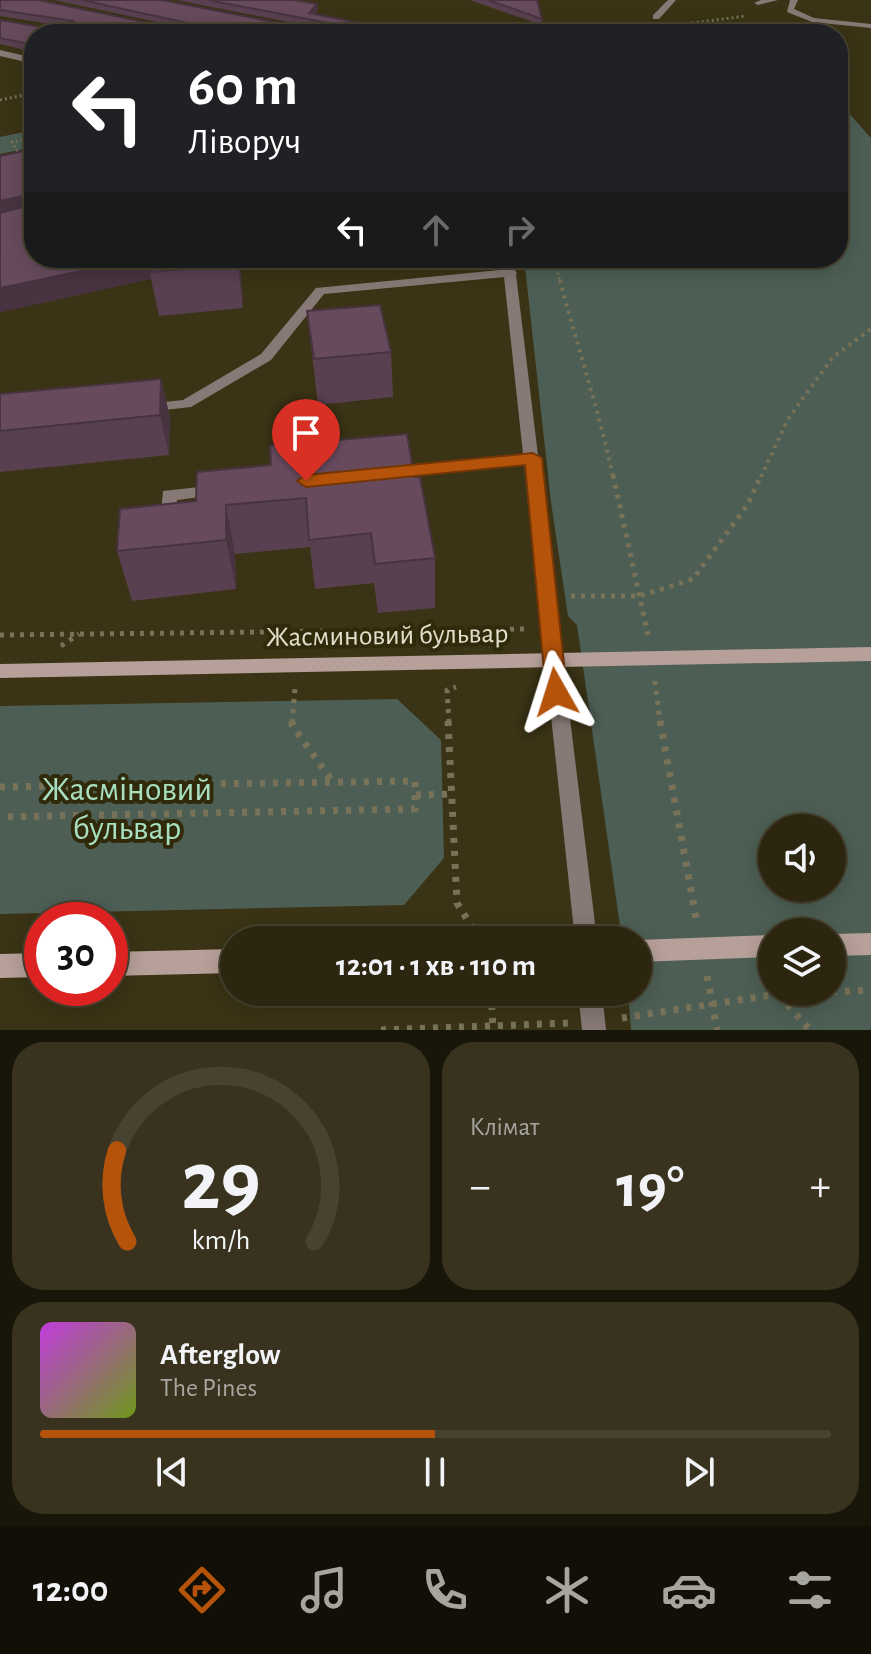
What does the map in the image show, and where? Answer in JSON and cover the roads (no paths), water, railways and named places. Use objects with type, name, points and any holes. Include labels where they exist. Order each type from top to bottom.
[{"type":"street","points":[[656,17],[672,0]]},
{"type":"street","points":[[758,3],[774,0]]},
{"type":"street","points":[[794,0],[790,10],[812,20],[871,26]]},
{"type":"street","points":[[0,53],[24,59]]},
{"type":"street","points":[[124,410],[186,404],[266,357],[320,291],[495,268]]},
{"type":"street","points":[[510,268],[584,926]]},
{"type":"street","points":[[376,474],[533,458]]},
{"type":"street","points":[[168,533],[169,495],[228,489]]},
{"type":"street","name":"Жасминовий бульвар","points":[[0,671],[871,654]]},
{"type":"street","points":[[846,945],[871,944]]},
{"type":"street","points":[[652,950],[758,947]]},
{"type":"street","points":[[128,964],[220,961]]},
{"type":"street","points":[[0,966],[24,965]]},
{"type":"street","points":[[591,1006],[593,1026]]},
{"type":"park label","name":"Жасміновий бульвар","points":[[127,808]]}]
